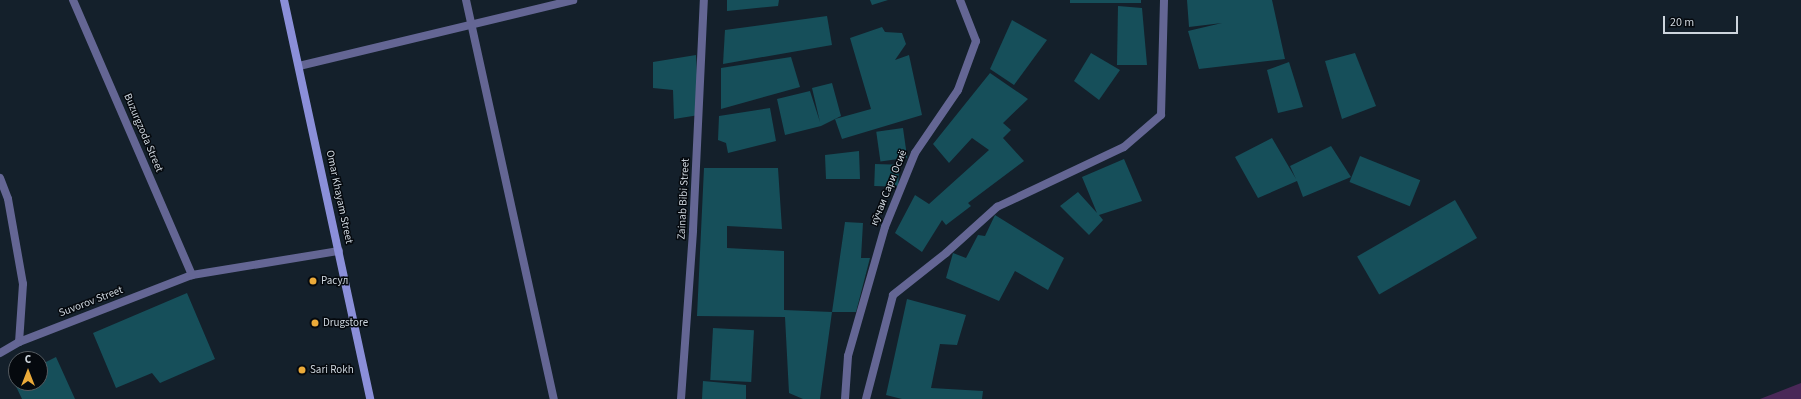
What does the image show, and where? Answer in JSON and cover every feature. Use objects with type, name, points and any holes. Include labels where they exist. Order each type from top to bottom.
[{"type":"main road","name":"Omar Khayam Street","points":[[284,0],[370,399]]},
{"type":"street","name":"Buzurgzoda Street","points":[[73,0],[192,275]]},
{"type":"street","points":[[466,0],[554,399]]},
{"type":"street","points":[[299,66],[471,23],[573,0]]},
{"type":"street","name":"Zainab Bibi Street","points":[[681,399],[694,230],[704,0]]},
{"type":"street","name":"кӯчаи Сари Осиё","points":[[845,399],[848,356],[885,227],[914,153],[958,90],[976,41],[960,0]]},
{"type":"street","points":[[866,399],[892,295],[946,253],[997,207],[1124,147],[1161,116],[1164,0]]},
{"type":"street","points":[[0,178],[8,199],[22,284],[19,342]]},
{"type":"street","name":"Suvorov Street","points":[[0,353],[19,342],[192,275],[339,251]]},
{"type":"shaded area","points":[[1801,383],[1801,399],[1760,399]]},
{"type":"building","points":[[727,0],[779,0],[778,6],[727,11]]},
{"type":"building","points":[[870,0],[888,0],[872,5]]},
{"type":"building","points":[[1070,0],[1141,0],[1141,3],[1070,3]]},
{"type":"building","points":[[1187,0],[1272,0],[1285,59],[1199,69],[1188,31],[1222,23],[1189,27]]},
{"type":"building","points":[[1118,6],[1142,8],[1147,65],[1117,65]]},
{"type":"building","points":[[827,16],[832,45],[723,64],[725,30]]},
{"type":"building","points":[[1012,20],[1047,40],[1014,85],[990,69]]},
{"type":"building","points":[[882,27],[885,32],[902,33],[906,44],[895,60],[909,55],[922,115],[842,139],[835,119],[871,109],[850,38]]},
{"type":"building","points":[[1091,53],[1120,70],[1099,100],[1074,81]]},
{"type":"building","points":[[1355,53],[1376,106],[1342,119],[1325,61]]},
{"type":"building","points":[[696,55],[699,115],[674,119],[673,90],[653,88],[653,62]]},
{"type":"building","points":[[791,57],[800,87],[721,109],[721,68]]},
{"type":"building","points":[[1289,62],[1303,107],[1278,113],[1267,70]]},
{"type":"building","points":[[990,73],[1028,99],[1003,123],[1011,130],[1003,138],[1024,161],[968,203],[971,206],[946,225],[942,220],[922,252],[895,233],[915,195],[929,204],[989,150],[972,138],[949,163],[933,144]]},
{"type":"building","points":[[832,83],[841,116],[821,126],[785,135],[777,99],[810,91],[820,122],[812,88]]},
{"type":"building","points":[[770,108],[776,141],[728,153],[726,143],[718,140],[719,116]]},
{"type":"building","points":[[903,128],[907,158],[880,161],[876,132]]},
{"type":"building","points":[[1272,138],[1296,179],[1290,166],[1331,146],[1351,177],[1303,197],[1297,181],[1258,198],[1235,157]]},
{"type":"building","points":[[859,151],[860,179],[826,179],[825,155]]},
{"type":"building","points":[[1360,156],[1420,180],[1410,206],[1350,182]]},
{"type":"building","points":[[1124,159],[1142,201],[1099,215],[1103,220],[1089,235],[1060,206],[1078,192],[1097,213],[1082,177]]},
{"type":"building","points":[[875,164],[899,165],[898,187],[874,186]]},
{"type":"building","points":[[704,168],[778,168],[782,229],[727,226],[727,248],[784,251],[784,310],[832,312],[820,399],[803,399],[789,393],[785,317],[697,316]]},
{"type":"building","points":[[1455,200],[1477,238],[1379,295],[1357,256]]},
{"type":"building","points":[[995,215],[1064,258],[1048,290],[1015,271],[999,301],[946,278],[953,253],[966,258],[978,235],[985,236]]},
{"type":"building","points":[[845,222],[863,223],[861,258],[870,258],[856,312],[832,312]]},
{"type":"building","points":[[187,293],[215,359],[160,383],[152,373],[116,388],[93,333]]},
{"type":"building","points":[[907,299],[966,315],[957,345],[940,344],[931,388],[983,391],[982,399],[902,399],[886,395]]},
{"type":"building","points":[[713,328],[754,330],[751,382],[710,380]]},
{"type":"building","points":[[56,357],[75,399],[22,399],[18,391],[48,391],[48,361]]},
{"type":"building","points":[[703,381],[746,385],[746,399],[702,399]]},
{"type":"place","name":"Расул","points":[[313,281]]},
{"type":"place","name":"Drugstore","points":[[315,323]]},
{"type":"place","name":"Sari Rokh","points":[[302,370]]}]
